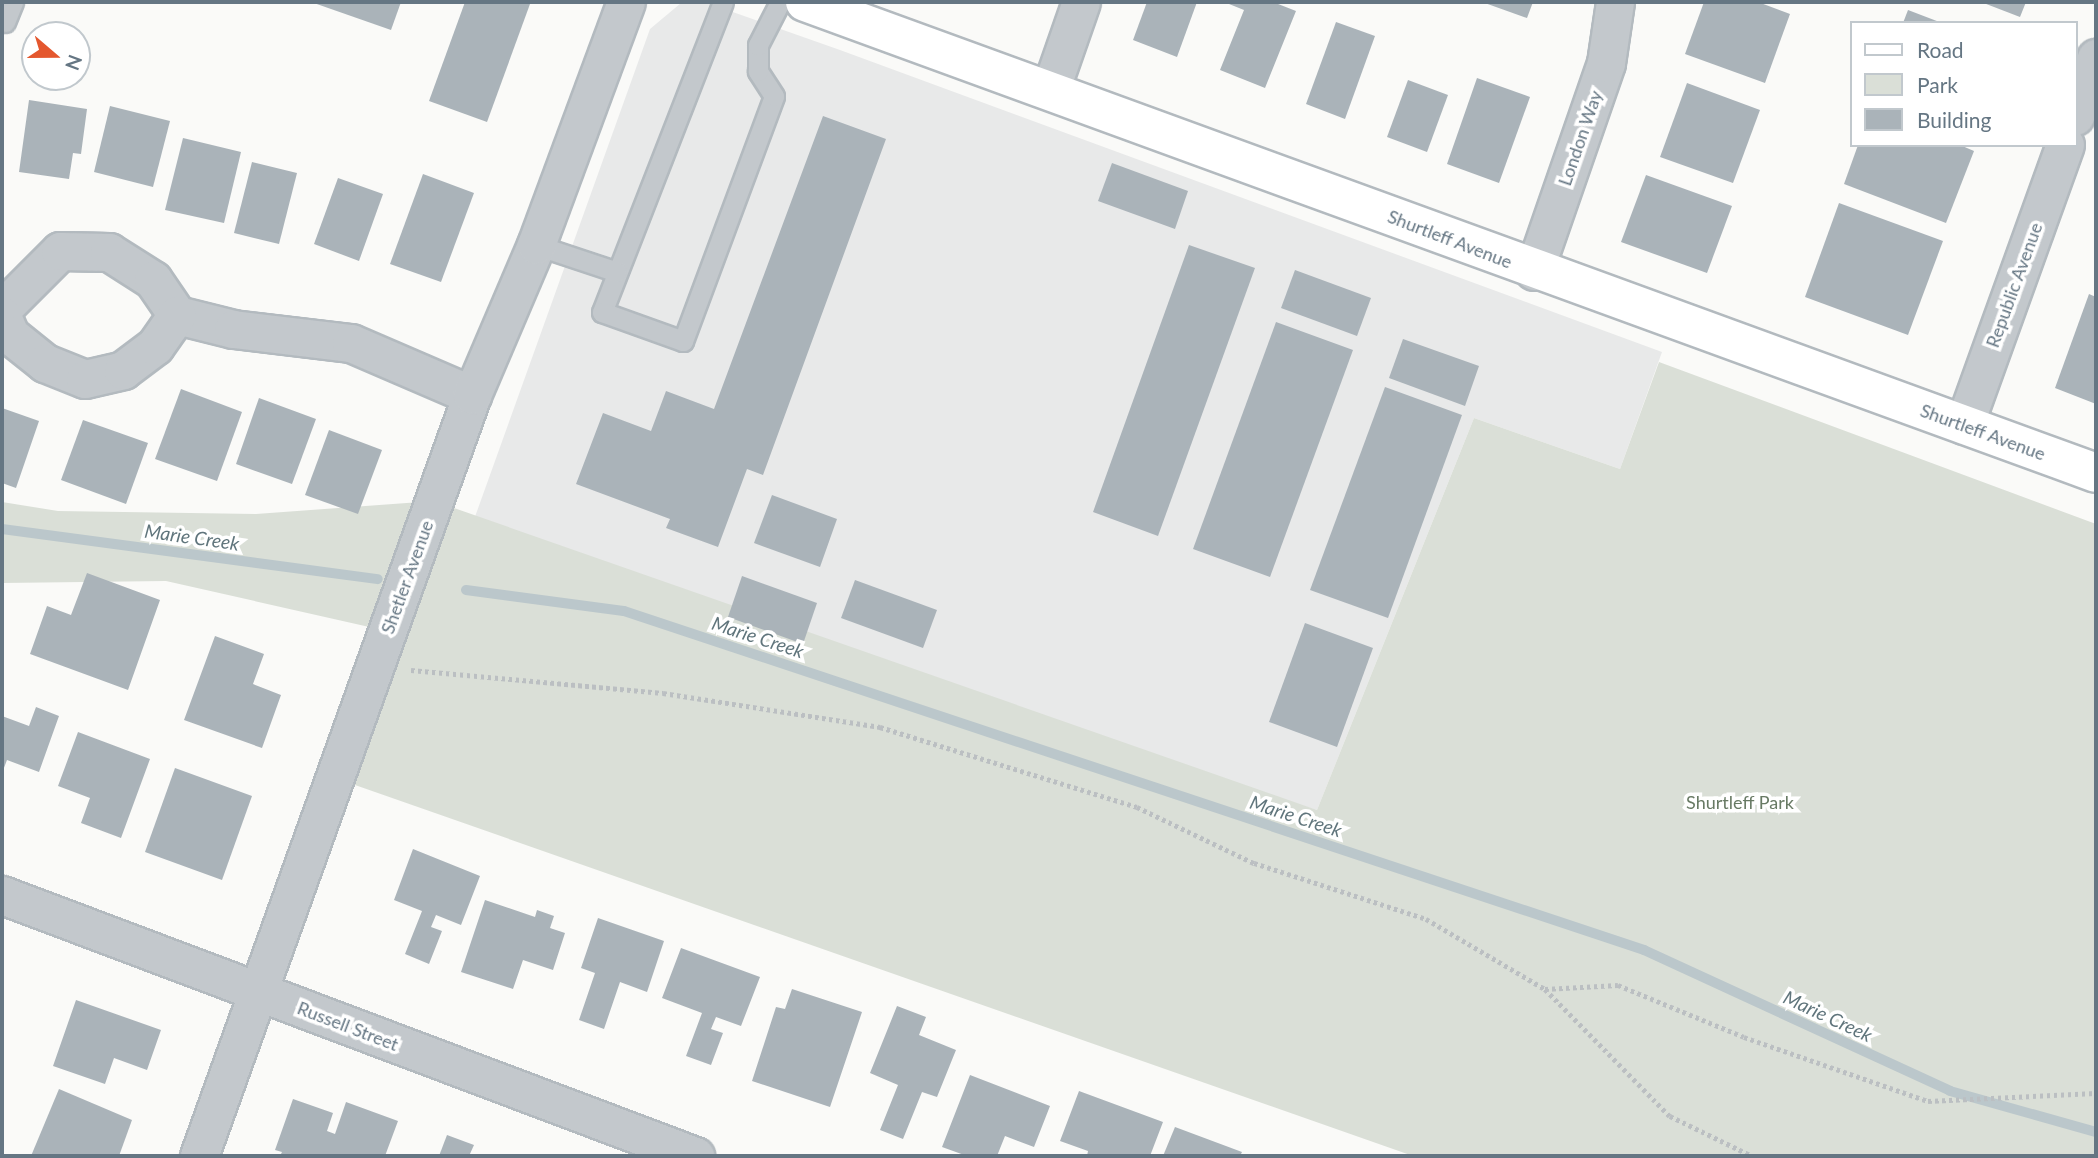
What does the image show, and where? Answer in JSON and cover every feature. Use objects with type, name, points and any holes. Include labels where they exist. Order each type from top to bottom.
[{"type":"street","name":"Shetler Avenue","points":[[200,1156],[472,395],[536,245],[626,2]]},
{"type":"street","name":"Shurtleff Avenue","points":[[805,2],[1051,88],[1534,271],[2096,473]]},
{"type":"street","points":[[1051,88],[1081,2]]},
{"type":"street","name":"London Way","points":[[1534,271],[1606,62],[1615,2]]},
{"type":"street","points":[[2077,110],[2096,58]]},
{"type":"street","name":"Republic Avenue","points":[[1964,425],[2064,147]]},
{"type":"street","points":[[2,309],[60,251],[109,252],[153,280],[177,315],[233,329],[351,344],[472,395]]},
{"type":"street","points":[[2,316],[10,335],[45,363],[85,379],[123,370],[155,346],[177,315]]},
{"type":"street","name":"Russell Street","points":[[2,895],[695,1156]]},
{"type":"lane","points":[[5,22],[13,2]]},
{"type":"lane","points":[[723,2],[602,312],[683,341],[774,96],[758,71],[758,46],[779,2]]},
{"type":"lane","points":[[536,245],[617,272]]},
{"type":"path","points":[[375,667],[663,693],[880,727],[1137,807],[1254,863],[1426,919],[1545,989],[1670,1116],[1752,1156]]},
{"type":"path","points":[[1545,989],[1618,985],[1744,1037],[1928,1101],[2096,1093]]},
{"type":"shaded area","points":[[681,3],[710,4],[840,50],[1662,352],[1620,469],[1474,418],[1317,810],[462,553],[650,29]]},
{"type":"green space","name":"Shurtleff Park","points":[[1659,362],[2096,524],[2096,1156],[1413,1156],[335,778],[387,631],[166,581],[2,583],[2,502],[58,511],[256,514],[434,501],[1317,810],[1474,418],[1620,469]]},
{"type":"building","points":[[311,2],[401,2],[391,30]]},
{"type":"building","points":[[465,2],[530,4],[487,122],[429,101]]},
{"type":"building","points":[[1147,2],[1197,2],[1177,57],[1133,40]]},
{"type":"building","points":[[1224,2],[1273,2],[1296,11],[1265,88],[1220,70],[1244,10]]},
{"type":"building","points":[[1482,2],[1533,2],[1527,18]]},
{"type":"building","points":[[1704,2],[1758,2],[1790,14],[1765,83],[1685,54]]},
{"type":"building","points":[[1981,2],[2026,2],[2020,17]]},
{"type":"building","points":[[1908,10],[1937,21],[1904,21]]},
{"type":"building","points":[[1336,22],[1375,36],[1345,119],[1306,104]]},
{"type":"building","points":[[1477,78],[1530,97],[1499,183],[1447,164]]},
{"type":"building","points":[[1408,80],[1448,95],[1427,152],[1387,137]]},
{"type":"building","points":[[1687,83],[1760,110],[1733,183],[1660,157]]},
{"type":"building","points":[[29,100],[87,109],[81,154],[73,153],[69,179],[19,172]]},
{"type":"building","points":[[110,106],[170,121],[153,187],[94,172]]},
{"type":"building","points":[[823,116],[886,139],[763,475],[747,469],[718,547],[666,528],[670,519],[576,484],[603,413],[651,431],[666,391],[714,409]]},
{"type":"building","points":[[183,138],[241,152],[224,223],[165,210]]},
{"type":"building","points":[[1857,147],[1965,147],[1974,151],[1946,223],[1844,184]]},
{"type":"building","points":[[252,162],[297,173],[279,244],[234,233]]},
{"type":"building","points":[[1112,163],[1188,191],[1175,229],[1098,201]]},
{"type":"building","points":[[423,174],[474,193],[441,282],[390,264]]},
{"type":"building","points":[[1646,175],[1732,206],[1707,273],[1621,242]]},
{"type":"building","points":[[338,178],[383,194],[359,261],[314,244]]},
{"type":"building","points":[[1839,203],[1943,241],[1908,335],[1805,297]]},
{"type":"building","points":[[1189,245],[1255,268],[1158,536],[1093,512]]},
{"type":"building","points":[[1295,270],[1371,298],[1357,336],[1281,308]]},
{"type":"building","points":[[2089,294],[2096,297],[2096,404],[2055,388]]},
{"type":"building","points":[[1276,322],[1353,350],[1270,577],[1193,549]]},
{"type":"building","points":[[1403,339],[1479,366],[1465,406],[1389,378]]},
{"type":"building","points":[[1385,387],[1462,415],[1388,618],[1310,590]]},
{"type":"building","points":[[181,389],[242,412],[217,481],[155,459]]},
{"type":"building","points":[[259,398],[316,419],[292,484],[236,464]]},
{"type":"building","points":[[2,408],[39,421],[16,488],[2,483]]},
{"type":"building","points":[[83,420],[148,443],[126,504],[61,480]]},
{"type":"building","points":[[329,430],[382,450],[358,514],[305,495]]},
{"type":"building","points":[[772,495],[837,519],[820,567],[754,543]]},
{"type":"building","points":[[87,573],[160,600],[128,690],[30,654],[47,606],[71,615]]},
{"type":"building","points":[[742,576],[817,603],[803,644],[728,617]]},
{"type":"building","points":[[855,580],[937,610],[923,648],[841,618]]},
{"type":"building","points":[[1305,623],[1373,648],[1337,747],[1269,722]]},
{"type":"building","points":[[215,636],[264,654],[253,684],[281,695],[262,748],[184,720]]},
{"type":"building","points":[[36,707],[59,716],[39,772],[7,760],[2,773],[2,716],[29,726]]},
{"type":"building","points":[[78,732],[150,759],[121,838],[81,823],[90,798],[58,786]]},
{"type":"building","points":[[175,768],[252,796],[222,880],[145,852]]},
{"type":"building","points":[[413,849],[480,876],[461,925],[436,915],[431,927],[442,931],[429,964],[405,954],[422,911],[394,900]]},
{"type":"building","points":[[485,900],[535,917],[537,910],[554,916],[550,928],[565,933],[553,970],[523,960],[513,989],[461,972]]},
{"type":"building","points":[[598,918],[664,941],[647,992],[620,982],[604,1029],[579,1020],[595,973],[581,968]]},
{"type":"building","points":[[681,948],[760,977],[741,1026],[716,1017],[711,1029],[723,1033],[711,1065],[686,1056],[702,1013],[662,998]]},
{"type":"building","points":[[792,989],[862,1012],[830,1107],[752,1081],[776,1007],[785,1009]]},
{"type":"building","points":[[76,1000],[161,1030],[147,1070],[114,1058],[105,1084],[53,1066]]},
{"type":"building","points":[[897,1006],[926,1017],[919,1035],[956,1050],[937,1097],[922,1092],[903,1139],[880,1130],[898,1085],[870,1073]]},
{"type":"building","points":[[970,1075],[1050,1106],[1034,1147],[1005,1136],[997,1156],[967,1156],[942,1147]]},
{"type":"building","points":[[59,1089],[132,1120],[119,1156],[31,1156]]},
{"type":"building","points":[[1079,1091],[1163,1122],[1150,1156],[1087,1156],[1088,1151],[1060,1141]]},
{"type":"building","points":[[293,1099],[333,1113],[327,1131],[335,1134],[346,1102],[398,1121],[385,1156],[280,1156],[282,1152],[275,1150]]},
{"type":"building","points":[[1175,1127],[1242,1152],[1240,1156],[1163,1156]]},
{"type":"building","points":[[447,1135],[474,1145],[469,1156],[439,1156]]},
{"type":"waterway","name":"Marie Creek","points":[[2,529],[378,579]]},
{"type":"waterway","name":"Marie Creek","points":[[466,590],[624,611],[1644,950],[1950,1091],[2096,1132]]}]
